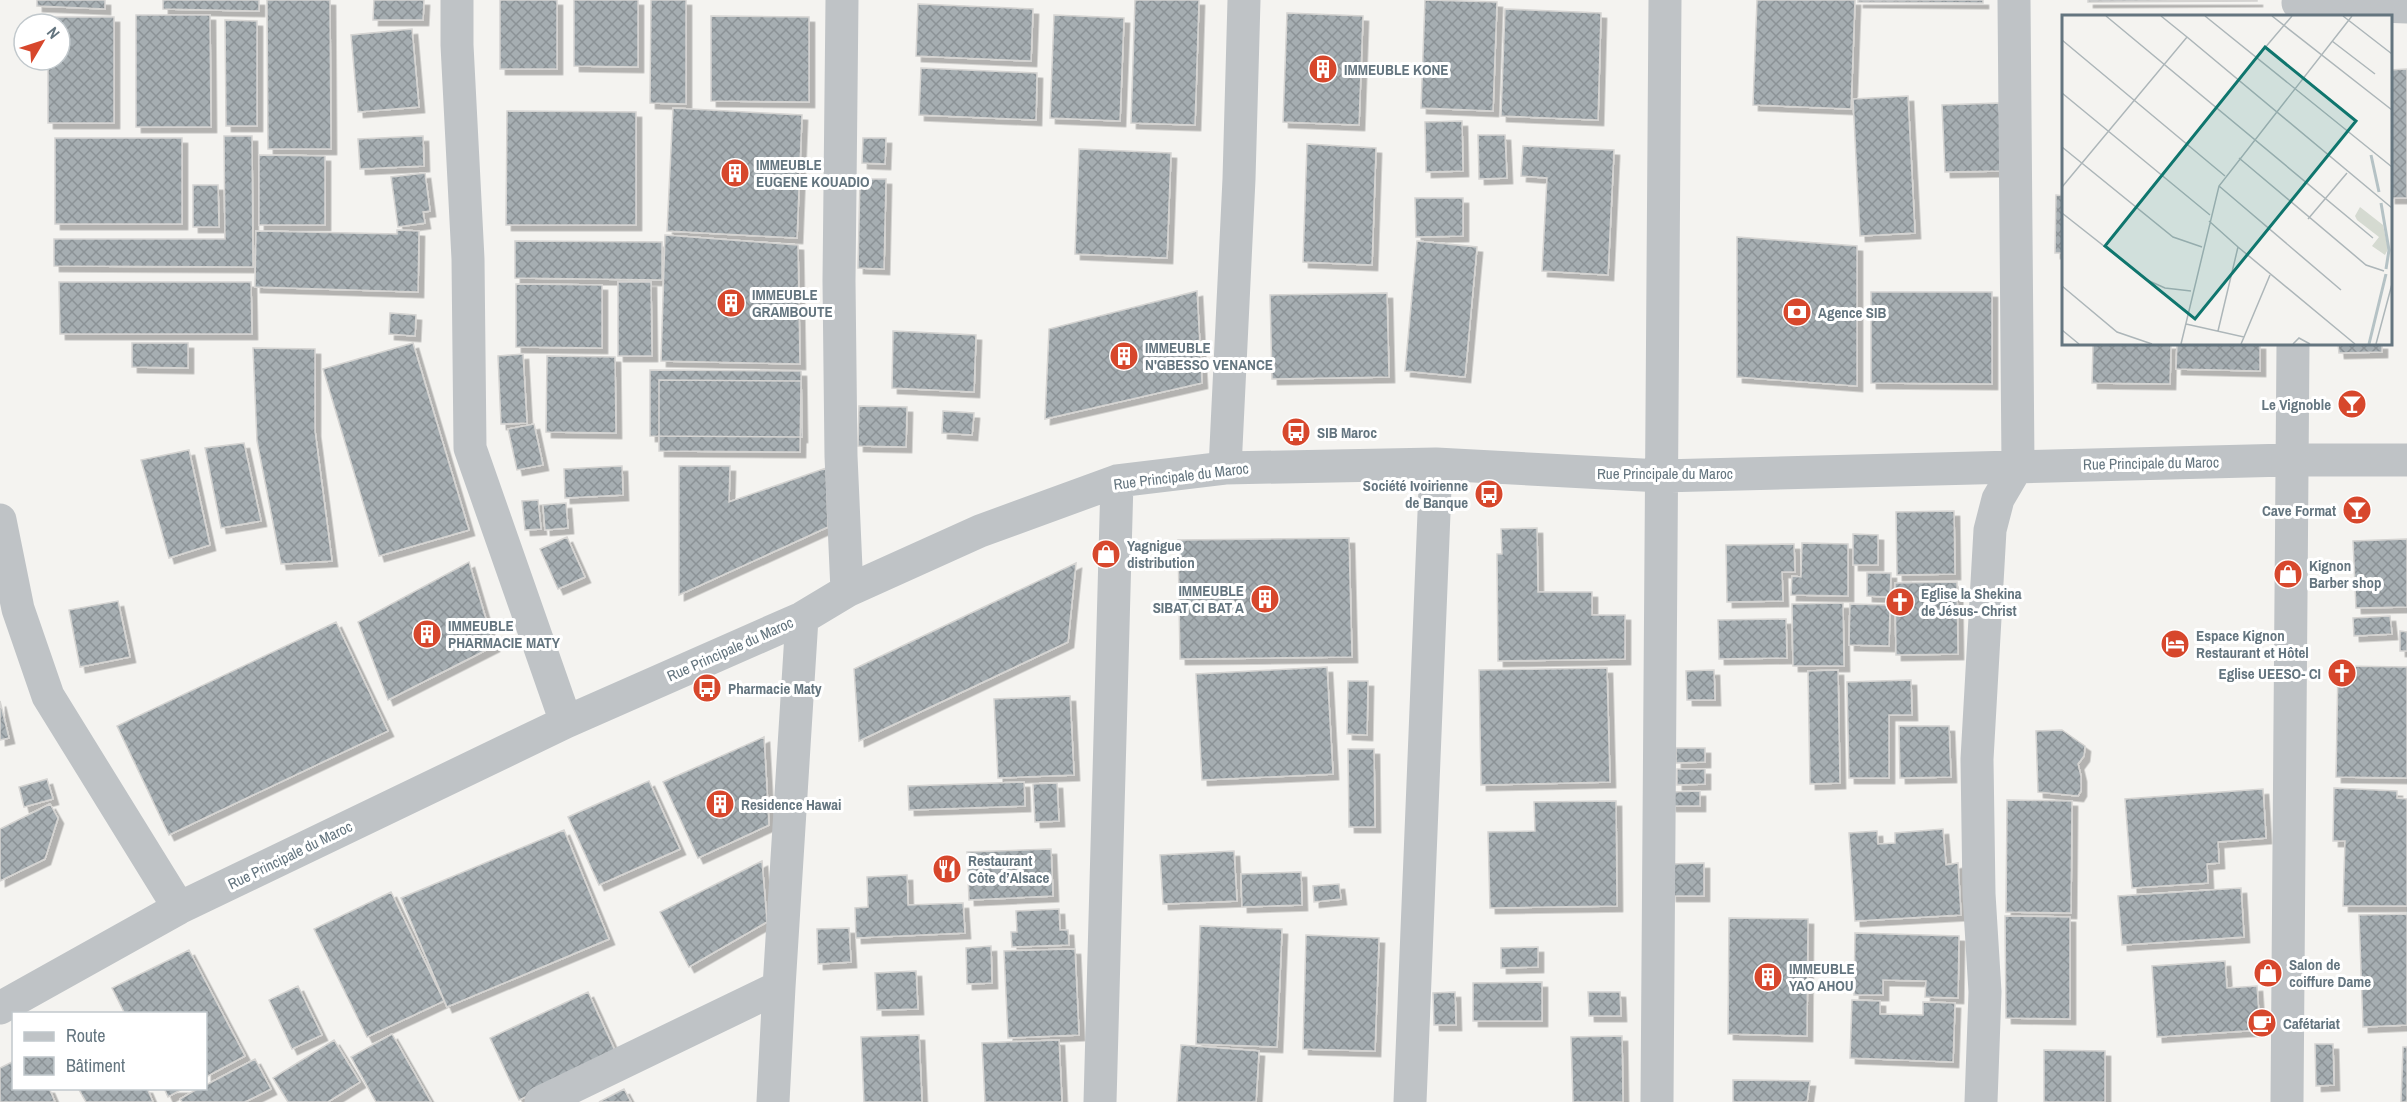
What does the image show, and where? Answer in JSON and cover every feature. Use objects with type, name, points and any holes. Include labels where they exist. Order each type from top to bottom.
[{"type":"street","points":[[458,0],[457,45],[468,260],[470,448],[566,722]]},
{"type":"street","points":[[842,0],[839,281],[841,456],[847,591]]},
{"type":"street","points":[[1225,468],[1239,179],[1244,0]]},
{"type":"street","points":[[1656,1102],[1665,0]]},
{"type":"street","points":[[1981,1102],[1985,992],[1979,894],[1977,759],[1989,541],[1998,499],[2018,465],[2014,0]]},
{"type":"street","points":[[2298,6],[2407,7]]},
{"type":"street","points":[[2287,1102],[2293,345]]},
{"type":"street","name":"Rue Principale du Maroc","points":[[0,1008],[179,908],[566,722],[802,618],[847,591],[980,531],[1117,481],[1225,468],[1436,464],[1661,476],[2018,465],[2407,460]]},
{"type":"street","points":[[1410,1102],[1436,464]]},
{"type":"street","points":[[1100,1102],[1117,481]]},
{"type":"street","points":[[0,520],[18,609],[48,696],[179,908]]},
{"type":"street","points":[[773,1102],[802,618]]},
{"type":"street","points":[[541,1102],[779,987]]},
{"type":"building","points":[[37,0],[105,0],[105,9],[37,6]]},
{"type":"building","points":[[163,0],[259,0],[259,11],[163,9]]},
{"type":"building","points":[[267,0],[330,0],[331,149],[268,149]]},
{"type":"building","points":[[374,0],[424,0],[423,20],[373,20]]},
{"type":"building","points":[[500,0],[557,0],[557,69],[500,69]]},
{"type":"building","points":[[574,0],[638,0],[638,67],[574,66]]},
{"type":"building","points":[[651,0],[686,0],[686,104],[650,103]]},
{"type":"building","points":[[1135,0],[1199,0],[1195,125],[1131,123]]},
{"type":"building","points":[[1425,0],[1497,2],[1493,111],[1421,108]]},
{"type":"building","points":[[1757,0],[1855,0],[1851,109],[1753,105]]},
{"type":"building","points":[[1858,0],[1983,0],[1983,3],[1858,2]]},
{"type":"building","points":[[2088,0],[2257,0],[2257,1],[2088,2]]},
{"type":"building","points":[[918,4],[1033,9],[1031,61],[916,56]]},
{"type":"building","points":[[1505,9],[1601,13],[1598,120],[1501,116]]},
{"type":"building","name":"IMMEUBLE KONE","points":[[1287,13],[1363,16],[1359,125],[1283,122]]},
{"type":"building","points":[[136,15],[210,15],[211,127],[136,127]]},
{"type":"building","points":[[1054,15],[1124,18],[1120,121],[1050,118]]},
{"type":"building","points":[[711,16],[809,17],[809,102],[711,101]]},
{"type":"building","points":[[72,17],[114,17],[114,123],[48,123],[48,72],[72,72]]},
{"type":"building","points":[[225,20],[257,21],[257,126],[226,126]]},
{"type":"building","points":[[412,29],[419,107],[358,112],[351,35]]},
{"type":"building","points":[[921,68],[1037,73],[1036,120],[919,115]]},
{"type":"building","points":[[2407,69],[2407,198],[2392,198],[2392,70]]},
{"type":"building","points":[[1908,96],[1915,233],[1860,236],[1853,99]]},
{"type":"building","points":[[1999,103],[2002,171],[1945,172],[1942,105]]},
{"type":"building","name":"IMMEUBLE EUGENE KOUADIO","points":[[673,108],[802,115],[797,238],[667,231]]},
{"type":"building","points":[[507,111],[636,112],[636,225],[506,225]]},
{"type":"building","points":[[1462,121],[1463,171],[1426,172],[1425,122]]},
{"type":"building","points":[[1478,135],[1505,135],[1507,178],[1479,179]]},
{"type":"building","points":[[224,136],[252,136],[253,267],[54,266],[54,239],[225,239]]},
{"type":"building","points":[[423,136],[424,166],[360,169],[358,139]]},
{"type":"building","points":[[55,138],[182,138],[182,224],[55,224]]},
{"type":"building","points":[[863,138],[886,138],[885,164],[862,163]]},
{"type":"building","points":[[1307,144],[1376,148],[1372,265],[1303,262]]},
{"type":"building","points":[[1523,146],[1614,150],[1608,275],[1542,271],[1547,178],[1521,176]]},
{"type":"building","points":[[1079,149],[1171,153],[1167,258],[1075,254]]},
{"type":"building","points":[[259,155],[325,156],[325,225],[259,225]]},
{"type":"building","points":[[425,173],[430,211],[423,212],[425,223],[398,227],[391,177]]},
{"type":"building","points":[[860,179],[886,179],[884,269],[858,268]]},
{"type":"building","points":[[193,185],[218,185],[219,227],[193,227]]},
{"type":"building","points":[[2056,195],[2062,196],[2062,253],[2055,253]]},
{"type":"building","points":[[1415,198],[1463,198],[1463,236],[1416,237]]},
{"type":"building","points":[[397,230],[419,231],[418,292],[255,287],[256,231],[397,234]]},
{"type":"building","name":"IMMEUBLE GRAMBOUTE","points":[[665,235],[798,245],[800,364],[661,361]]},
{"type":"building","name":"Agence SIB","points":[[1737,237],[1857,246],[1857,386],[1737,377]]},
{"type":"building","points":[[515,241],[662,242],[662,280],[515,278]]},
{"type":"building","points":[[1417,241],[1477,247],[1465,377],[1405,371]]},
{"type":"building","points":[[59,282],[251,282],[252,334],[60,334]]},
{"type":"building","points":[[618,282],[651,282],[652,356],[618,356]]},
{"type":"building","points":[[516,284],[602,285],[602,348],[516,347]]},
{"type":"building","name":"IMMEUBLE N'GBESSO VENANCE","points":[[1197,291],[1202,383],[1045,419],[1049,329]]},
{"type":"building","points":[[1871,292],[1992,292],[1992,384],[1871,383]]},
{"type":"building","points":[[1387,293],[1389,377],[1272,379],[1270,295]]},
{"type":"building","points":[[390,313],[416,315],[415,336],[389,334]]},
{"type":"building","points":[[893,331],[976,335],[974,392],[892,388]]},
{"type":"building","points":[[132,343],[188,343],[188,368],[132,367]]},
{"type":"building","points":[[413,343],[469,530],[379,556],[323,369]]},
{"type":"building","points":[[2093,345],[2171,345],[2170,384],[2092,383]]},
{"type":"building","points":[[2177,345],[2260,345],[2260,371],[2176,369]]},
{"type":"building","points":[[2338,345],[2382,345],[2382,352],[2339,353]]},
{"type":"building","points":[[253,348],[315,349],[315,431],[332,561],[281,564],[257,441]]},
{"type":"building","points":[[523,354],[527,423],[501,424],[498,356]]},
{"type":"building","points":[[547,356],[615,357],[616,433],[546,432]]},
{"type":"building","points":[[650,370],[801,371],[802,437],[650,436]]},
{"type":"building","points":[[659,380],[801,381],[800,452],[659,451]]},
{"type":"building","points":[[859,406],[907,407],[906,447],[858,446]]},
{"type":"building","points":[[943,411],[974,413],[972,435],[942,433]]},
{"type":"building","points":[[534,424],[543,465],[517,470],[508,429]]},
{"type":"building","points":[[244,443],[261,521],[221,528],[205,448]]},
{"type":"building","points":[[189,450],[210,545],[169,558],[141,460]]},
{"type":"building","points":[[622,466],[623,495],[565,498],[564,469]]},
{"type":"building","points":[[679,466],[730,466],[729,502],[826,468],[828,527],[679,595]]},
{"type":"building","points":[[538,500],[541,529],[525,530],[522,501]]},
{"type":"building","points":[[566,503],[568,528],[545,530],[543,505]]},
{"type":"building","points":[[1954,511],[1955,574],[1897,575],[1896,512]]},
{"type":"building","points":[[1537,528],[1538,592],[1592,592],[1592,615],[1625,615],[1625,659],[1498,661],[1497,554],[1502,554],[1501,529]]},
{"type":"building","points":[[1853,534],[1878,535],[1878,565],[1853,565]]},
{"type":"building","points":[[567,537],[585,577],[558,589],[540,549]]},
{"type":"building","name":"IMMEUBLE SIBAT CI BAT A","points":[[1349,538],[1352,657],[1180,659],[1178,540]]},
{"type":"building","points":[[2407,539],[2407,607],[2356,608],[2353,541]]},
{"type":"building","points":[[1802,543],[1848,544],[1848,596],[1791,595],[1792,576],[1801,577]]},
{"type":"building","points":[[1794,544],[1795,572],[1782,572],[1783,601],[1727,602],[1726,545]]},
{"type":"building","name":"IMMEUBLE PHARMACIE MATY","points":[[469,562],[494,646],[388,700],[358,622]]},
{"type":"building","points":[[1076,563],[1068,642],[859,741],[854,669]]},
{"type":"building","points":[[1867,573],[1891,573],[1890,597],[1867,596]]},
{"type":"building","points":[[1957,582],[1958,654],[1896,655],[1895,583]]},
{"type":"building","points":[[118,601],[130,657],[80,667],[69,610]]},
{"type":"building","points":[[1843,603],[1844,666],[1793,666],[1792,604]]},
{"type":"building","points":[[1850,604],[1890,605],[1889,646],[1849,645]]},
{"type":"building","points":[[2390,616],[2392,634],[2354,636],[2353,618]]},
{"type":"building","points":[[1786,619],[1787,658],[1719,659],[1718,620]]},
{"type":"building","points":[[336,622],[388,731],[169,835],[117,726]]},
{"type":"building","points":[[2400,631],[2407,632],[2407,651],[2400,651]]},
{"type":"building","points":[[2338,666],[2407,667],[2407,778],[2336,777]]},
{"type":"building","points":[[1327,667],[1333,774],[1202,780],[1196,674]]},
{"type":"building","points":[[1607,668],[1610,782],[1481,785],[1479,670]]},
{"type":"building","points":[[1714,670],[1715,700],[1687,700],[1686,671]]},
{"type":"building","points":[[1838,670],[1840,783],[1810,784],[1808,671]]},
{"type":"building","points":[[1911,680],[1912,715],[1889,715],[1889,778],[1849,778],[1847,682]]},
{"type":"building","points":[[1348,681],[1368,681],[1367,735],[1347,734]]},
{"type":"building","points":[[1070,696],[1074,775],[998,778],[994,699]]},
{"type":"building","points":[[0,701],[9,738],[0,740]]},
{"type":"building","points":[[1899,726],[1949,726],[1951,777],[1900,778]]},
{"type":"building","points":[[2062,730],[2085,746],[2084,756],[2078,764],[2081,791],[2078,796],[2038,792],[2036,731]]},
{"type":"building","name":"Residence Hawai","points":[[764,737],[769,825],[698,858],[663,782]]},
{"type":"building","points":[[1676,748],[1705,748],[1705,762],[1676,763]]},
{"type":"building","points":[[1348,749],[1374,749],[1375,827],[1349,827]]},
{"type":"building","points":[[1677,769],[1705,769],[1705,784],[1677,785]]},
{"type":"building","points":[[47,779],[53,799],[24,807],[19,787]]},
{"type":"building","points":[[649,781],[680,849],[599,885],[568,817]]},
{"type":"building","points":[[1024,782],[1025,806],[909,810],[908,786]]},
{"type":"building","points":[[1057,783],[1059,821],[1035,822],[1033,784]]},
{"type":"building","points":[[2334,788],[2397,791],[2397,798],[2407,799],[2407,906],[2343,906],[2345,841],[2333,841]]},
{"type":"building","points":[[2263,789],[2266,838],[2218,842],[2219,863],[2207,864],[2208,883],[2132,888],[2125,799]]},
{"type":"building","points":[[1700,791],[1700,806],[1671,806],[1670,792]]},
{"type":"building","points":[[2007,800],[2072,801],[2071,913],[2006,912]]},
{"type":"building","points":[[1616,801],[1617,906],[1490,908],[1488,832],[1535,831],[1534,802]]},
{"type":"building","points":[[50,804],[58,818],[45,859],[0,881],[0,829]]},
{"type":"building","points":[[1943,829],[1946,865],[1958,863],[1961,915],[1855,921],[1849,833],[1877,831],[1878,844],[1895,843],[1895,833]]},
{"type":"building","points":[[564,830],[609,939],[447,1007],[401,898]]},
{"type":"building","points":[[1051,849],[1053,896],[969,900],[967,852]]},
{"type":"building","points":[[1234,851],[1237,901],[1163,904],[1160,855]]},
{"type":"building","points":[[762,861],[767,922],[689,967],[660,912]]},
{"type":"building","points":[[1704,863],[1704,896],[1671,896],[1670,864]]},
{"type":"building","points":[[1301,872],[1302,905],[1242,907],[1241,874]]},
{"type":"building","points":[[907,875],[908,905],[963,903],[965,933],[856,938],[855,908],[868,907],[867,877]]},
{"type":"building","points":[[1339,884],[1341,899],[1314,902],[1313,886]]},
{"type":"building","points":[[2241,888],[2244,937],[2122,945],[2118,896]]},
{"type":"building","points":[[391,892],[444,1001],[367,1037],[314,929]]},
{"type":"building","points":[[1059,909],[1060,930],[1068,930],[1069,945],[1012,947],[1011,932],[1017,932],[1016,911]]},
{"type":"building","points":[[2407,914],[2407,1025],[2363,1027],[2359,915]]},
{"type":"building","points":[[2005,916],[2070,917],[2070,1019],[2006,1018]]},
{"type":"building","name":"IMMEUBLE YAO AHOU","points":[[1729,918],[1808,919],[1807,1036],[1728,1034]]},
{"type":"building","points":[[1200,926],[1282,929],[1277,1047],[1196,1044]]},
{"type":"building","points":[[849,928],[851,962],[818,964],[817,929]]},
{"type":"building","points":[[1855,933],[1959,936],[1958,998],[1925,997],[1926,981],[1883,980],[1883,995],[1854,995]]},
{"type":"building","points":[[1306,935],[1379,938],[1375,1051],[1303,1049]]},
{"type":"building","points":[[991,946],[992,983],[967,984],[966,948]]},
{"type":"building","points":[[1538,947],[1538,967],[1501,968],[1501,948]]},
{"type":"building","points":[[1075,949],[1079,1035],[1008,1038],[1004,951]]},
{"type":"building","points":[[189,950],[245,1056],[207,1076],[207,1012],[124,1012],[112,988]]},
{"type":"building","points":[[2225,961],[2227,988],[2257,986],[2260,1030],[2157,1037],[2152,966]]},
{"type":"building","points":[[916,971],[918,1009],[877,1010],[875,973]]},
{"type":"building","points":[[1542,982],[1542,1021],[1473,1021],[1473,983]]},
{"type":"building","points":[[298,986],[322,1035],[292,1049],[269,1000]]},
{"type":"building","points":[[588,992],[617,1055],[519,1100],[490,1038]]},
{"type":"building","points":[[1455,992],[1456,1025],[1434,1025],[1433,993]]},
{"type":"building","points":[[1588,992],[1620,992],[1621,1016],[1589,1016]]},
{"type":"building","points":[[1852,1000],[1880,1001],[1880,1014],[1923,1015],[1923,1002],[1955,1003],[1953,1062],[1850,1058]]},
{"type":"building","points":[[392,1034],[431,1102],[376,1102],[351,1057]]},
{"type":"building","points":[[919,1035],[922,1102],[864,1102],[861,1037]]},
{"type":"building","points":[[1622,1036],[1623,1102],[1573,1102],[1571,1037]]},
{"type":"building","points":[[334,1040],[360,1082],[328,1102],[288,1102],[273,1078]]},
{"type":"building","points":[[1059,1040],[1062,1102],[985,1102],[982,1043]]},
{"type":"building","points":[[2315,1044],[2333,1044],[2334,1085],[2316,1086]]},
{"type":"building","points":[[1181,1045],[1259,1051],[1256,1102],[1177,1102]]},
{"type":"building","points":[[2403,1047],[2407,1047],[2407,1102],[2401,1102]]},
{"type":"building","points":[[2044,1050],[2105,1051],[2105,1102],[2044,1102]]},
{"type":"building","points":[[255,1059],[271,1089],[245,1102],[182,1102],[180,1099],[196,1090],[207,1090],[207,1084]]},
{"type":"building","points":[[12,1062],[12,1090],[50,1090],[55,1102],[0,1102],[0,1068]]},
{"type":"building","points":[[1733,1080],[1810,1081],[1807,1102],[1733,1102]]},
{"type":"building","points":[[624,1089],[631,1102],[599,1102]]},
{"type":"building","points":[[79,1090],[148,1090],[153,1102],[86,1102]]},
{"type":"building","points":[[165,1090],[180,1090],[168,1097]]},
{"type":"place","name":"IMMEUBLE KONE","points":[[1323,69]]},
{"type":"place","name":"IMMEUBLE EUGENE KOUADIO","points":[[735,173]]},
{"type":"place","name":"IMMEUBLE GRAMBOUTE","points":[[731,303]]},
{"type":"place","name":"Agence SIB","points":[[1797,312]]},
{"type":"place","name":"IMMEUBLE N'GBESSO VENANCE","points":[[1124,356]]},
{"type":"place","name":"Le Vignoble","points":[[2352,404]]},
{"type":"place","name":"SIB Maroc","points":[[1296,432]]},
{"type":"place","name":"Société Ivoirienne de Banque","points":[[1489,494]]},
{"type":"place","name":"Cave Format","points":[[2357,510]]},
{"type":"place","name":"Yagnigue distribution","points":[[1106,554]]},
{"type":"place","name":"Kignon Barber shop","points":[[2288,574]]},
{"type":"place","name":"IMMEUBLE SIBAT CI BAT A","points":[[1265,599]]},
{"type":"place","name":"Eglise la Shekina de Jésus- Christ","points":[[1900,602]]},
{"type":"place","name":"IMMEUBLE PHARMACIE MATY","points":[[427,634]]},
{"type":"place","name":"Espace Kignon Restaurant et Hôtel","points":[[2175,644]]},
{"type":"place","name":"Eglise UEESO- CI","points":[[2342,673]]},
{"type":"place","name":"Pharmacie Maty","points":[[707,688]]},
{"type":"place","name":"Residence Hawai","points":[[720,804]]},
{"type":"place","name":"Restaurant Côte d’Alsace","points":[[947,869]]},
{"type":"place","name":"Salon de coiffure Dame","points":[[2268,973]]},
{"type":"place","name":"IMMEUBLE YAO AHOU","points":[[1768,977]]},
{"type":"place","name":"Cafétariat","points":[[2262,1023]]}]
